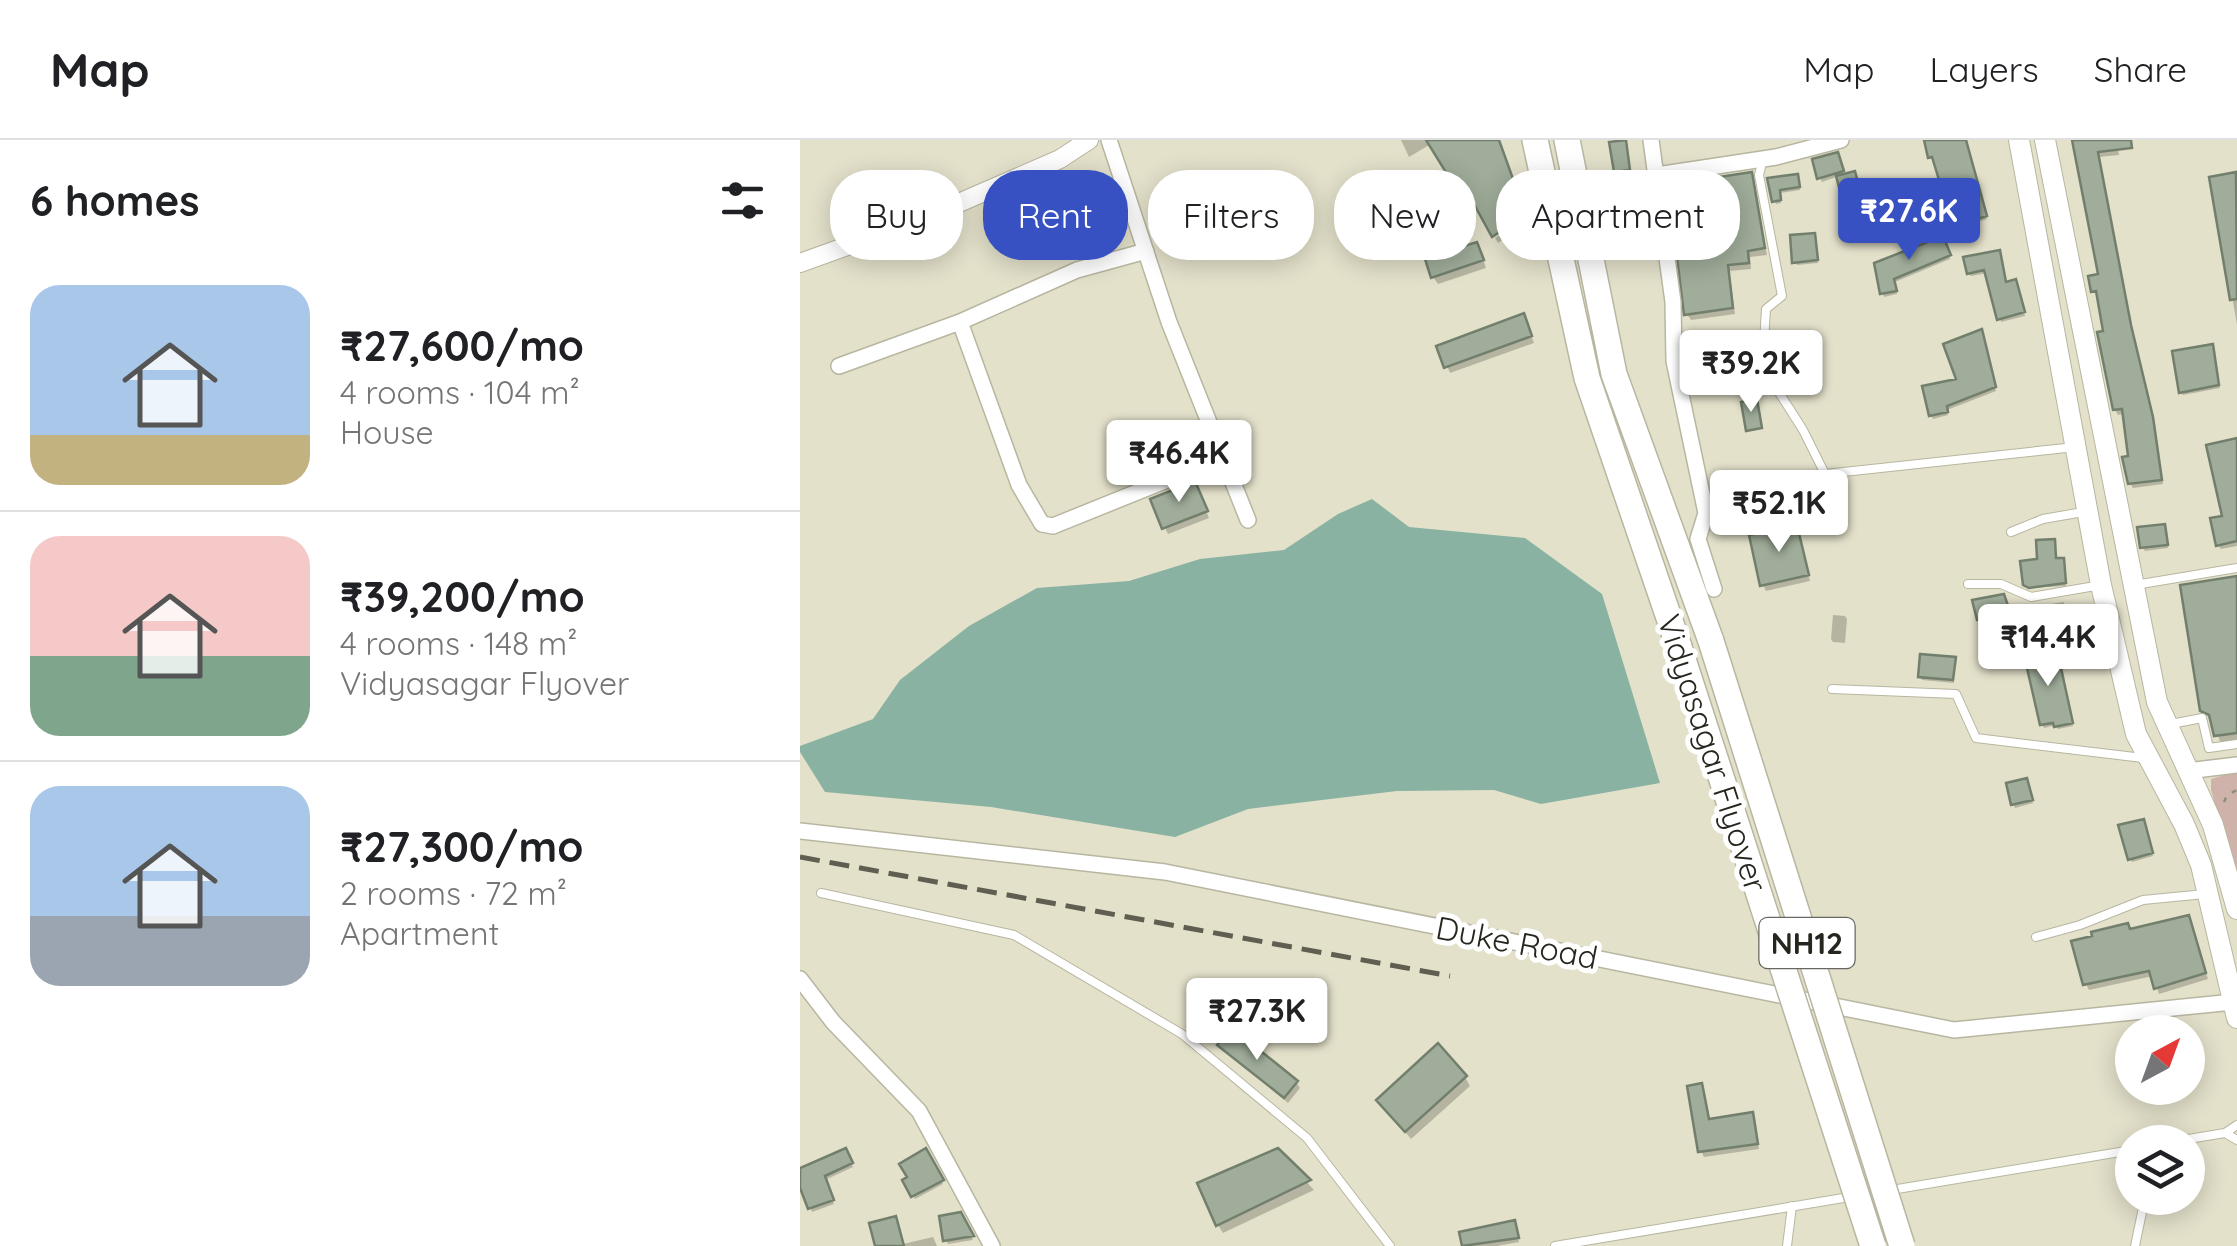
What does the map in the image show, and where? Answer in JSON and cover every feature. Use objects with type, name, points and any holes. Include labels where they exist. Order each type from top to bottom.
[{"type":"highway","name":"Vidyasagar Flyover","points":[[1535,140],[1586,378],[1679,646],[1873,1246]]},
{"type":"highway","name":"Vidyasagar Flyover","points":[[1567,140],[1614,374],[1711,641],[1902,1246]]},
{"type":"main road","points":[[2019,140],[2101,586],[2136,734],[2184,824],[2209,893],[2235,1010]]},
{"type":"main road","points":[[2045,140],[2157,702],[2213,825],[2237,909]]},
{"type":"street","points":[[800,264],[922,219],[1060,159],[1089,140]]},
{"type":"street","points":[[1109,140],[1169,322],[1248,520]]},
{"type":"street","points":[[1652,140],[1656,170]]},
{"type":"street","points":[[1690,170],[1763,159],[1841,140]]},
{"type":"street","points":[[839,366],[960,322],[1076,270],[1146,250]]},
{"type":"street","points":[[1668,260],[1674,361],[1706,513],[1698,539],[1714,589]]},
{"type":"street","points":[[960,322],[1019,485],[1042,524],[1053,526],[1224,457]]},
{"type":"street","points":[[2187,772],[2237,765]]},
{"type":"street","name":"Duke Road","points":[[800,830],[1165,872],[1954,1030],[2235,1010]]},
{"type":"street","points":[[800,978],[832,1022],[919,1111],[992,1246]]},
{"type":"lane","points":[[1763,159],[1760,174],[1782,296],[1766,309],[1764,342],[1775,386],[1825,474],[2076,447]]},
{"type":"lane","points":[[2011,532],[2043,519],[2088,512]]},
{"type":"lane","points":[[2135,585],[2237,568]]},
{"type":"lane","points":[[1968,584],[2001,584],[2031,597],[2101,586]]},
{"type":"lane","points":[[1832,689],[1956,694],[1976,738],[2148,759]]},
{"type":"lane","points":[[2166,726],[2202,718],[2209,748],[2237,744]]},
{"type":"lane","points":[[821,893],[1014,935],[1182,1034],[1307,1138],[1390,1246]]},
{"type":"lane","points":[[2036,936],[2080,925],[2142,900],[2209,893]]},
{"type":"lane","points":[[2205,1136],[2226,1133],[2237,1125]]},
{"type":"lane","points":[[2226,1133],[2237,1140]]},
{"type":"lane","points":[[1555,1246],[1602,1242],[2115,1153]]},
{"type":"lane","points":[[1787,1246],[1792,1206]]},
{"type":"lane","points":[[2136,1246],[2141,1215]]},
{"type":"shaded area","points":[[1372,499],[1409,527],[1525,538],[1602,594],[1660,783],[1541,804],[1494,790],[1397,791],[1248,809],[1175,837],[991,807],[825,792],[800,752],[800,746],[873,719],[900,680],[969,626],[1037,588],[1129,581],[1200,559],[1284,550],[1338,514]]},
{"type":"shaded area","points":[[2237,771],[2237,878],[2211,779]]},
{"type":"building","points":[[1426,140],[1499,140],[1510,170],[1496,170],[1496,234],[1492,237],[1476,208],[1476,170],[1445,170]]},
{"type":"building","points":[[1626,140],[1630,170],[1614,170],[1609,142]]},
{"type":"building","points":[[1924,140],[1966,140],[1987,216],[1958,225]]},
{"type":"building","points":[[2072,140],[2131,140],[2132,148],[2098,152],[2153,417],[2162,480],[2128,484],[2122,457],[2128,456],[2122,409],[2113,410],[2097,332],[2103,331],[2096,291],[2091,292],[2088,276],[2098,274]]},
{"type":"building","points":[[1838,152],[1844,171],[1817,179],[1812,159]]},
{"type":"building","points":[[1855,171],[1866,213],[1847,218],[1836,176]]},
{"type":"building","points":[[1752,172],[1765,248],[1748,251],[1749,263],[1728,265],[1733,308],[1684,315],[1677,260],[1740,260],[1740,174]]},
{"type":"building","points":[[2236,172],[2237,299],[2230,300],[2209,177]]},
{"type":"building","points":[[1798,174],[1800,187],[1780,190],[1781,200],[1772,202],[1767,178]]},
{"type":"building","points":[[1815,233],[1818,260],[1792,263],[1790,235]]},
{"type":"building","points":[[1943,236],[1951,255],[1894,279],[1897,291],[1880,294],[1874,263]]},
{"type":"building","points":[[1477,242],[1484,260],[1431,278],[1425,260],[1476,260]]},
{"type":"building","points":[[2000,250],[2006,282],[2016,279],[2025,312],[1997,320],[1984,270],[1967,274],[1963,257]]},
{"type":"building","points":[[1524,313],[1532,336],[1444,368],[1436,346]]},
{"type":"building","points":[[1982,329],[1996,387],[1947,406],[1948,412],[1929,416],[1922,386],[1956,379],[1943,344]]},
{"type":"building","points":[[2213,344],[2219,385],[2179,393],[2172,351]]},
{"type":"building","points":[[1757,399],[1762,428],[1746,431],[1741,402]]},
{"type":"building","points":[[2237,438],[2237,541],[2216,546],[2210,518],[2222,516],[2206,445]]},
{"type":"building","points":[[1195,481],[1208,511],[1162,529],[1150,499]]},
{"type":"building","points":[[2165,524],[2168,545],[2140,548],[2137,527]]},
{"type":"building","points":[[1797,525],[1809,575],[1760,586],[1749,535]]},
{"type":"building","points":[[2055,539],[2056,558],[2064,558],[2066,583],[2029,588],[2023,585],[2020,561],[2037,559],[2036,540]]},
{"type":"building","points":[[2237,576],[2237,733],[2214,736],[2209,715],[2200,711],[2180,585]]},
{"type":"building","points":[[2004,594],[2022,647],[1995,653],[1986,617],[1977,620],[1972,600]]},
{"type":"building","points":[[2054,650],[2073,723],[2054,727],[2053,723],[2040,725],[2024,655]]},
{"type":"building","points":[[1920,654],[1956,657],[1953,680],[1918,677]]},
{"type":"building","points":[[2027,778],[2033,800],[2011,805],[2006,783]]},
{"type":"building","points":[[2144,819],[2153,853],[2128,860],[2118,825]]},
{"type":"building","points":[[2189,915],[2206,973],[2154,989],[2149,971],[2083,985],[2071,941],[2128,923],[2130,929]]},
{"type":"building","points":[[1231,1027],[1298,1081],[1284,1098],[1217,1045]]},
{"type":"building","points":[[1438,1043],[1467,1076],[1405,1132],[1376,1100]]},
{"type":"building","points":[[1702,1083],[1709,1119],[1753,1112],[1758,1144],[1698,1152],[1687,1086]]},
{"type":"building","points":[[846,1148],[853,1163],[825,1176],[834,1200],[808,1209],[800,1188],[800,1168]]},
{"type":"building","points":[[926,1148],[944,1180],[911,1197],[902,1180],[907,1177],[899,1164]]},
{"type":"building","points":[[1278,1148],[1311,1180],[1216,1226],[1197,1183]]},
{"type":"building","points":[[961,1212],[974,1236],[943,1241],[939,1216]]},
{"type":"building","points":[[896,1216],[904,1246],[875,1246],[869,1223]]},
{"type":"building","points":[[1515,1220],[1519,1238],[1462,1246],[1459,1232]]},
{"type":"railway","points":[[800,857],[1450,976]]}]
